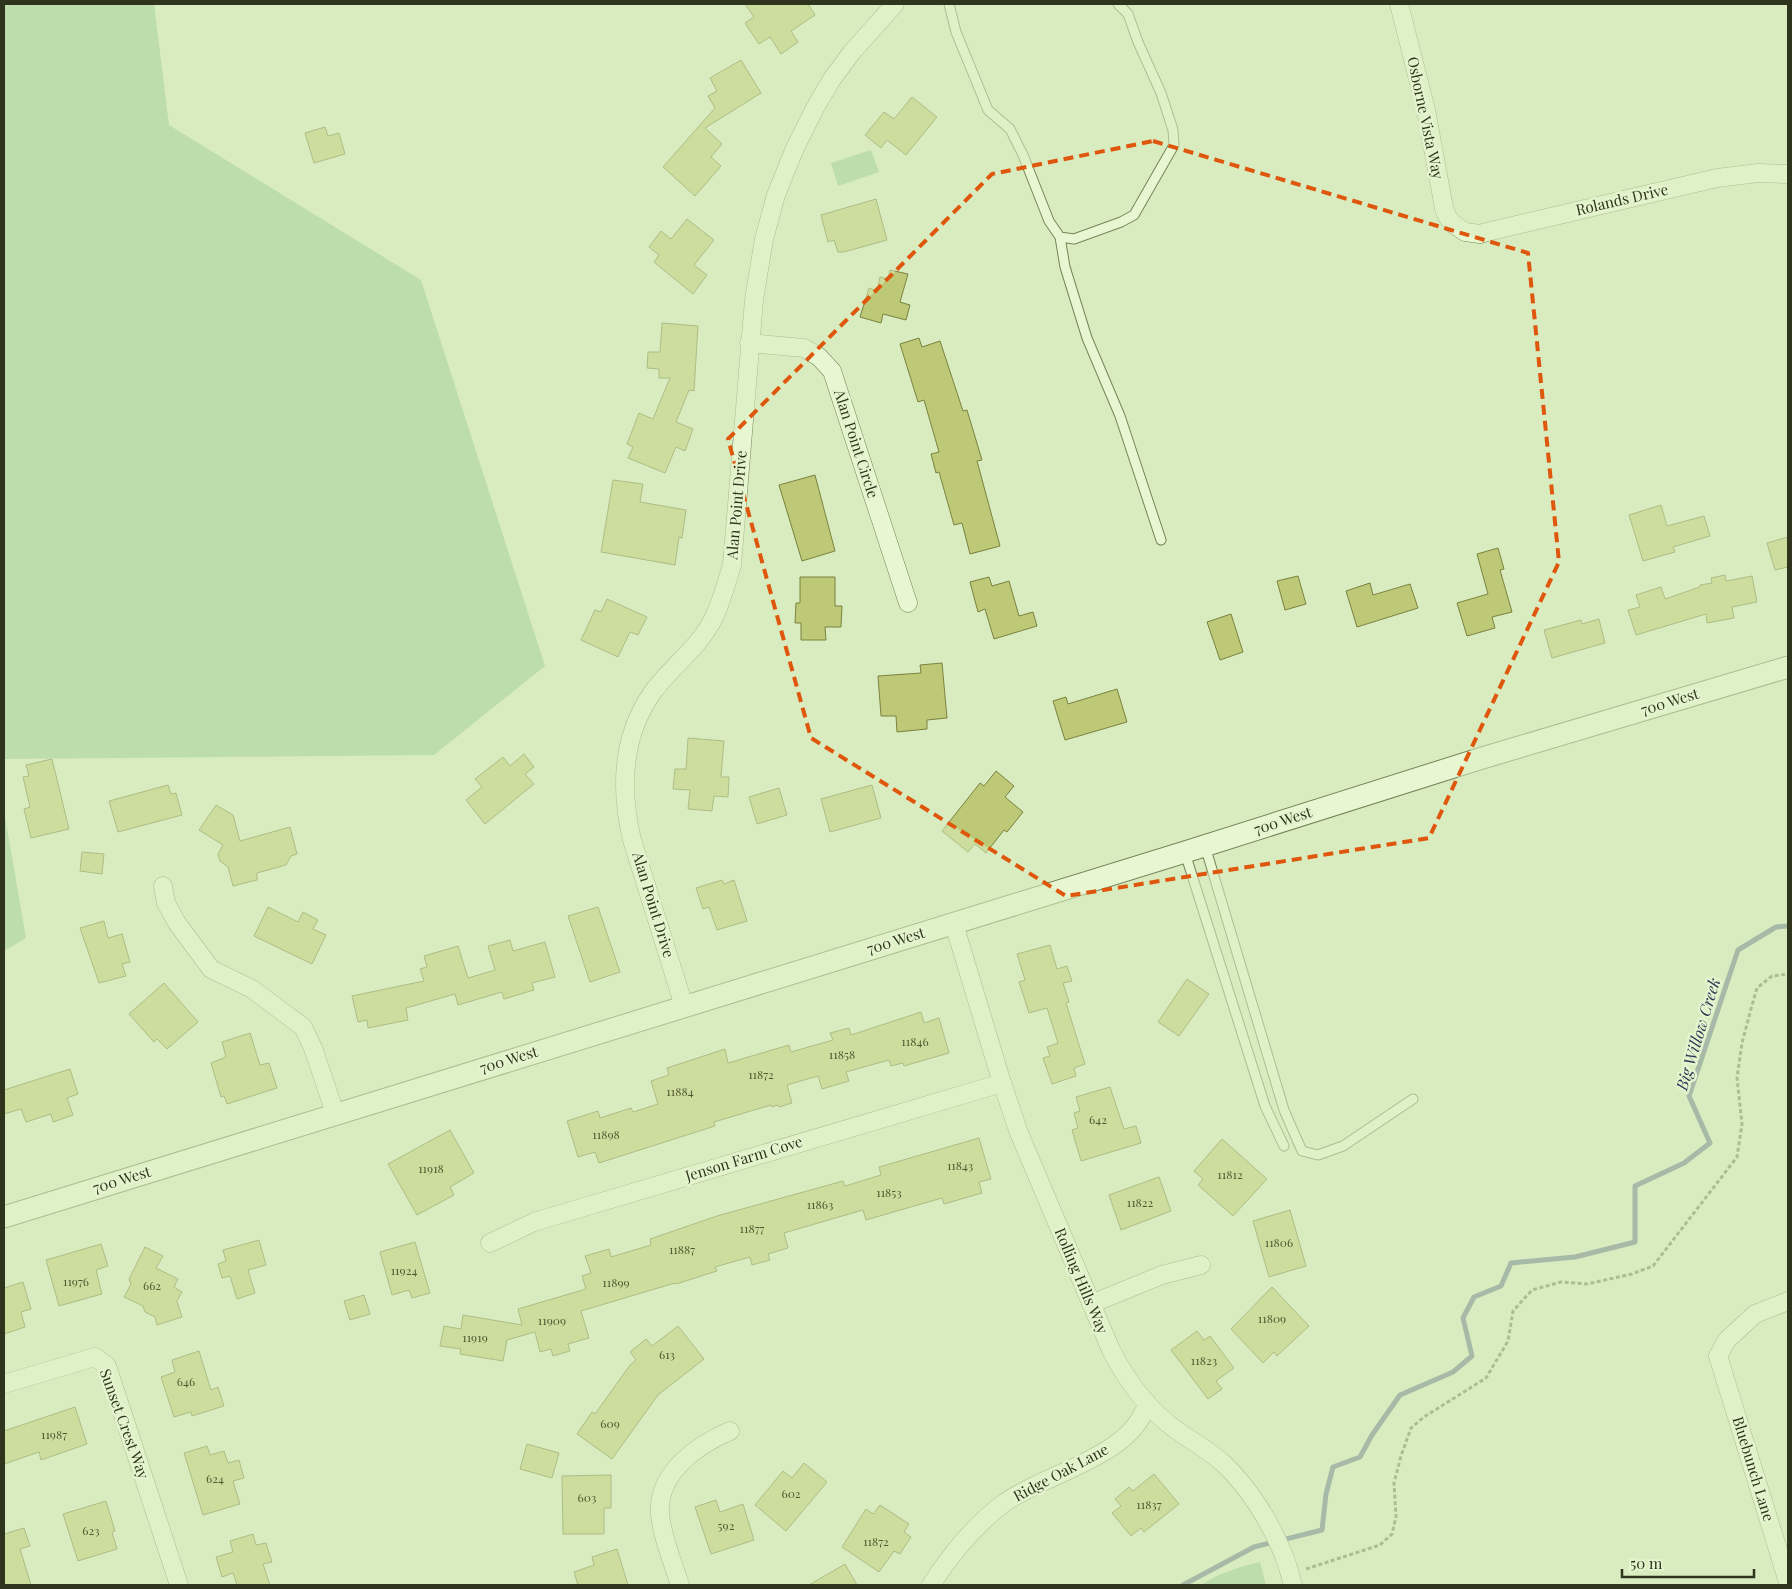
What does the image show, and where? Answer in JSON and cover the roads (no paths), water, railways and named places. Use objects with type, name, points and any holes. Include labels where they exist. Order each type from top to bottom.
[{"type":"street","name":"Alan Point Drive","points":[[684,1006],[632,840],[626,813],[624,784],[627,753],[636,722],[652,693],[695,646],[712,622],[723,596],[732,565],[749,343],[757,276],[764,238],[785,172],[815,108],[832,79],[852,52],[895,4]]},
{"type":"street","name":"Osborne Vista Way","points":[[1398,4],[1426,110],[1444,208],[1447,216],[1458,229]]},
{"type":"street","name":"Rolands Drive","points":[[1458,229],[1480,234],[1717,178],[1758,173],[1788,174]]},
{"type":"street","name":"Alan Point Circle","points":[[749,343],[804,348],[820,357],[832,372],[908,603]]},
{"type":"street","name":"700 West","points":[[4,1217],[335,1113],[954,924],[1479,759],[1788,667]]},
{"type":"street","points":[[163,886],[166,903],[177,923],[211,969],[252,989],[303,1027],[313,1048],[335,1113]]},
{"type":"street","name":"Rolling Hills Way","points":[[954,924],[1002,1083],[1039,1182],[1119,1366],[1147,1403],[1174,1428],[1215,1456],[1234,1475],[1256,1504],[1284,1556],[1293,1585]]},
{"type":"street","name":"Jenson Farm Cove","points":[[490,1243],[534,1222],[1002,1083]]},
{"type":"street","points":[[1091,1304],[1162,1275],[1201,1265]]},
{"type":"street","name":"Bluebunch Lane","points":[[1788,1301],[1755,1314],[1727,1340],[1718,1356],[1788,1582]]},
{"type":"street","name":"Sunset Crest Way","points":[[4,1384],[95,1357],[107,1366],[179,1585]]},
{"type":"street","name":"Ridge Oak Lane","points":[[931,1585],[955,1553],[988,1517],[1021,1492],[1073,1468],[1106,1450],[1121,1439],[1139,1421],[1144,1415],[1147,1403]]},
{"type":"street","points":[[680,1585],[661,1522],[663,1493],[667,1481],[692,1453],[715,1437],[730,1431]]},
{"type":"lane","points":[[949,4],[956,32],[988,110],[1010,129],[1023,155],[1049,221],[1060,237],[1065,268],[1087,338],[1120,416],[1161,540]]},
{"type":"lane","points":[[1060,237],[1074,239],[1121,222],[1134,215],[1174,145],[1173,130],[1161,94],[1128,14],[1118,4]]},
{"type":"lane","points":[[1205,846],[1284,1110],[1302,1151],[1318,1155],[1343,1146],[1413,1099]]},
{"type":"lane","points":[[1184,852],[1265,1106],[1284,1146]]},
{"type":"waterway","name":"Big Willow Creek","points":[[1183,1585],[1254,1547],[1322,1530],[1326,1494],[1333,1467],[1360,1457],[1372,1435],[1400,1395],[1453,1372],[1472,1356],[1463,1318],[1474,1297],[1501,1286],[1511,1263],[1575,1257],[1635,1242],[1635,1186],[1684,1163],[1710,1143],[1689,1096],[1738,950],[1776,927],[1788,926]]}]
